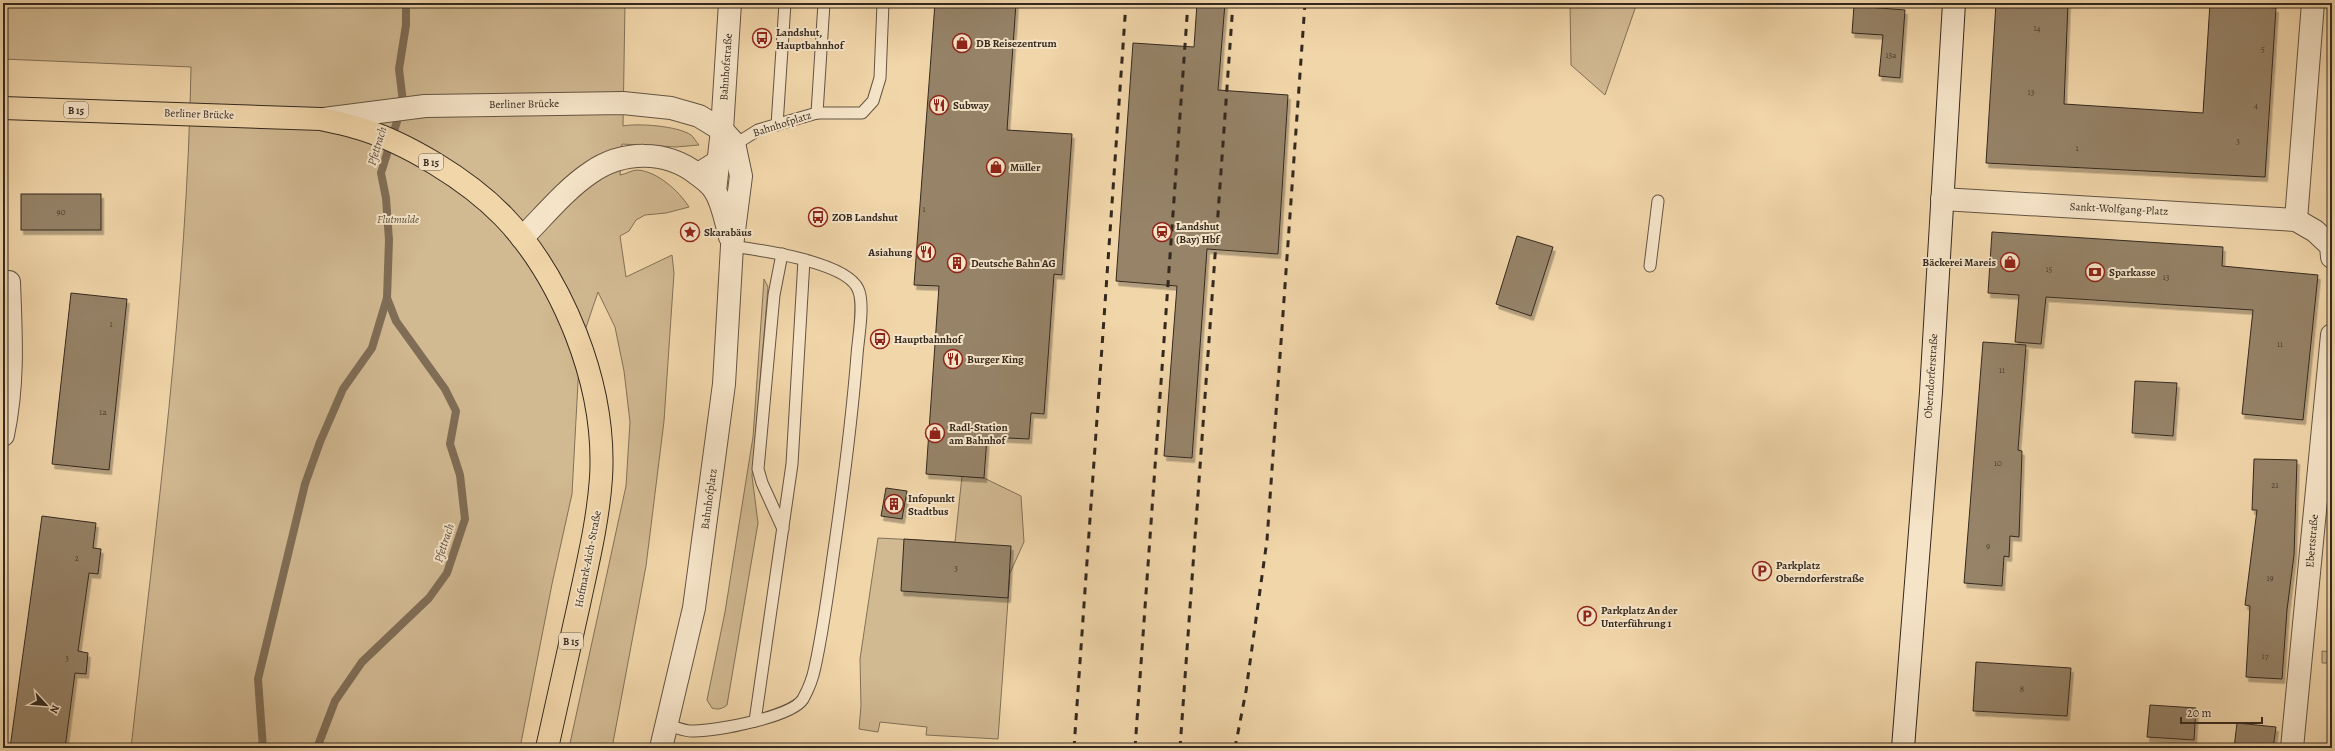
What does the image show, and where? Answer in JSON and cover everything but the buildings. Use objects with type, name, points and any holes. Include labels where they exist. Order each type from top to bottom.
[{"type":"main road","name":"Berliner Brücke","points":[[3,108],[321,119],[358,127],[389,139],[426,159],[478,195],[502,215],[522,238],[541,265],[565,306],[580,345]]},
{"type":"main road","name":"Hofmark-Aich-Straße","points":[[547,748],[595,534],[601,477],[598,406],[590,373],[580,345]]},
{"type":"street","name":"Bahnhofstraße","points":[[725,143],[730,3]]},
{"type":"street","name":"Oberndorferstraße","points":[[1903,748],[1931,392],[1954,3]]},
{"type":"street","points":[[2296,220],[2313,5]]},
{"type":"street","name":"Berliner Brücke","points":[[321,119],[425,106],[623,103],[671,108],[699,116],[725,143]]},
{"type":"street","points":[[715,192],[725,143]]},
{"type":"street","points":[[725,143],[741,176],[732,246]]},
{"type":"street","points":[[522,238],[574,185],[592,172],[621,158],[654,155],[676,161],[693,171],[715,192],[732,246]]},
{"type":"street","name":"Sankt-Wolfgang-Platz","points":[[1942,199],[2296,220],[2315,231],[2331,246],[2332,257]]},
{"type":"street","name":"Bahnhofplatz","points":[[661,748],[694,608],[714,467],[724,384],[732,246]]},
{"type":"street","points":[[3,435],[10,397],[12,361],[9,282]]},
{"type":"street","name":"Ebertstraße","points":[[2292,748],[2332,335]]},
{"type":"lane","points":[[777,125],[785,3]]},
{"type":"lane","points":[[817,113],[824,3]]},
{"type":"lane","name":"Bahnhofplatz","points":[[693,171],[725,143],[758,130],[817,113],[862,113],[873,101],[880,78],[883,3]]},
{"type":"lane","points":[[1650,266],[1658,201]]},
{"type":"lane","points":[[667,725],[693,732],[755,721],[787,712],[802,701],[815,669],[828,598],[853,407],[860,306],[858,289],[842,273],[804,260],[782,254],[732,246]]},
{"type":"lane","points":[[782,254],[774,295],[758,469],[762,483],[783,529]]},
{"type":"lane","points":[[755,721],[792,464],[804,260]]},
{"type":"green space","name":"Flutmulde","points":[[3,3],[625,3],[623,126],[648,125],[677,129],[691,135],[699,145],[676,147],[622,144],[620,175],[638,170],[653,174],[674,189],[689,207],[666,213],[645,215],[636,220],[629,231],[620,236],[626,277],[672,255],[674,273],[664,421],[646,566],[612,748],[569,748],[626,486],[630,422],[624,371],[615,327],[598,292],[580,345],[572,494],[552,584],[520,748],[131,748],[160,493],[177,323],[188,152],[191,67],[3,59]]},
{"type":"green space","points":[[1570,3],[1637,3],[1605,95],[1571,65]]},
{"type":"green space","points":[[764,279],[768,287],[752,476],[758,523],[727,705],[716,709],[712,708],[707,700],[725,612],[753,437]]},
{"type":"green space","points":[[962,476],[984,478],[1021,496],[1024,542],[1010,573],[998,739],[926,735],[927,727],[880,722],[878,732],[859,729],[861,706],[860,659],[878,538],[955,542]]},
{"type":"green space","points":[[2322,651],[2332,652],[2332,663],[2322,663]]},
{"type":"waterway","name":"Pfettrach","points":[[263,748],[258,679],[305,484],[320,442],[343,389],[372,348],[387,298],[389,240],[386,198],[381,173],[403,102],[399,69],[406,25],[406,3]]},
{"type":"waterway","name":"Pfettrach","points":[[317,748],[335,701],[362,662],[429,598],[447,573],[465,519],[460,475],[450,444],[456,411],[445,389],[396,321],[387,298]]},
{"type":"railway","points":[[1074,748],[1126,3]]},
{"type":"railway","points":[[1135,748],[1188,3]]},
{"type":"railway","points":[[1180,748],[1233,3]]},
{"type":"railway","points":[[1235,748],[1246,691],[1267,540],[1305,3]]},
{"type":"place","name":"Landshut, Hauptbahnhof","points":[[762,38]]},
{"type":"place","name":"DB Reisezentrum","points":[[962,43]]},
{"type":"place","name":"Subway","points":[[939,105]]},
{"type":"place","name":"Müller","points":[[996,167]]},
{"type":"place","name":"ZOB Landshut","points":[[818,217]]},
{"type":"place","name":"Skarabäus","points":[[690,232]]},
{"type":"place","name":"Landshut (Bay) Hbf","points":[[1162,232]]},
{"type":"place","name":"Asiahung","points":[[926,252]]},
{"type":"place","name":"Bäckerei Mareis","points":[[2010,262]]},
{"type":"place","name":"Deutsche Bahn AG","points":[[957,263]]},
{"type":"place","name":"Sparkasse","points":[[2095,272]]},
{"type":"place","name":"Hauptbahnhof","points":[[880,339]]},
{"type":"place","name":"Burger King","points":[[953,359]]},
{"type":"place","name":"Radl-Station am Bahnhof","points":[[935,433]]},
{"type":"place","name":"Infopunkt Stadtbus","points":[[894,504]]},
{"type":"place","name":"Parkplatz Oberndorferstraße","points":[[1762,571]]},
{"type":"place","name":"Parkplatz An der Unterführung 1","points":[[1587,616]]}]
